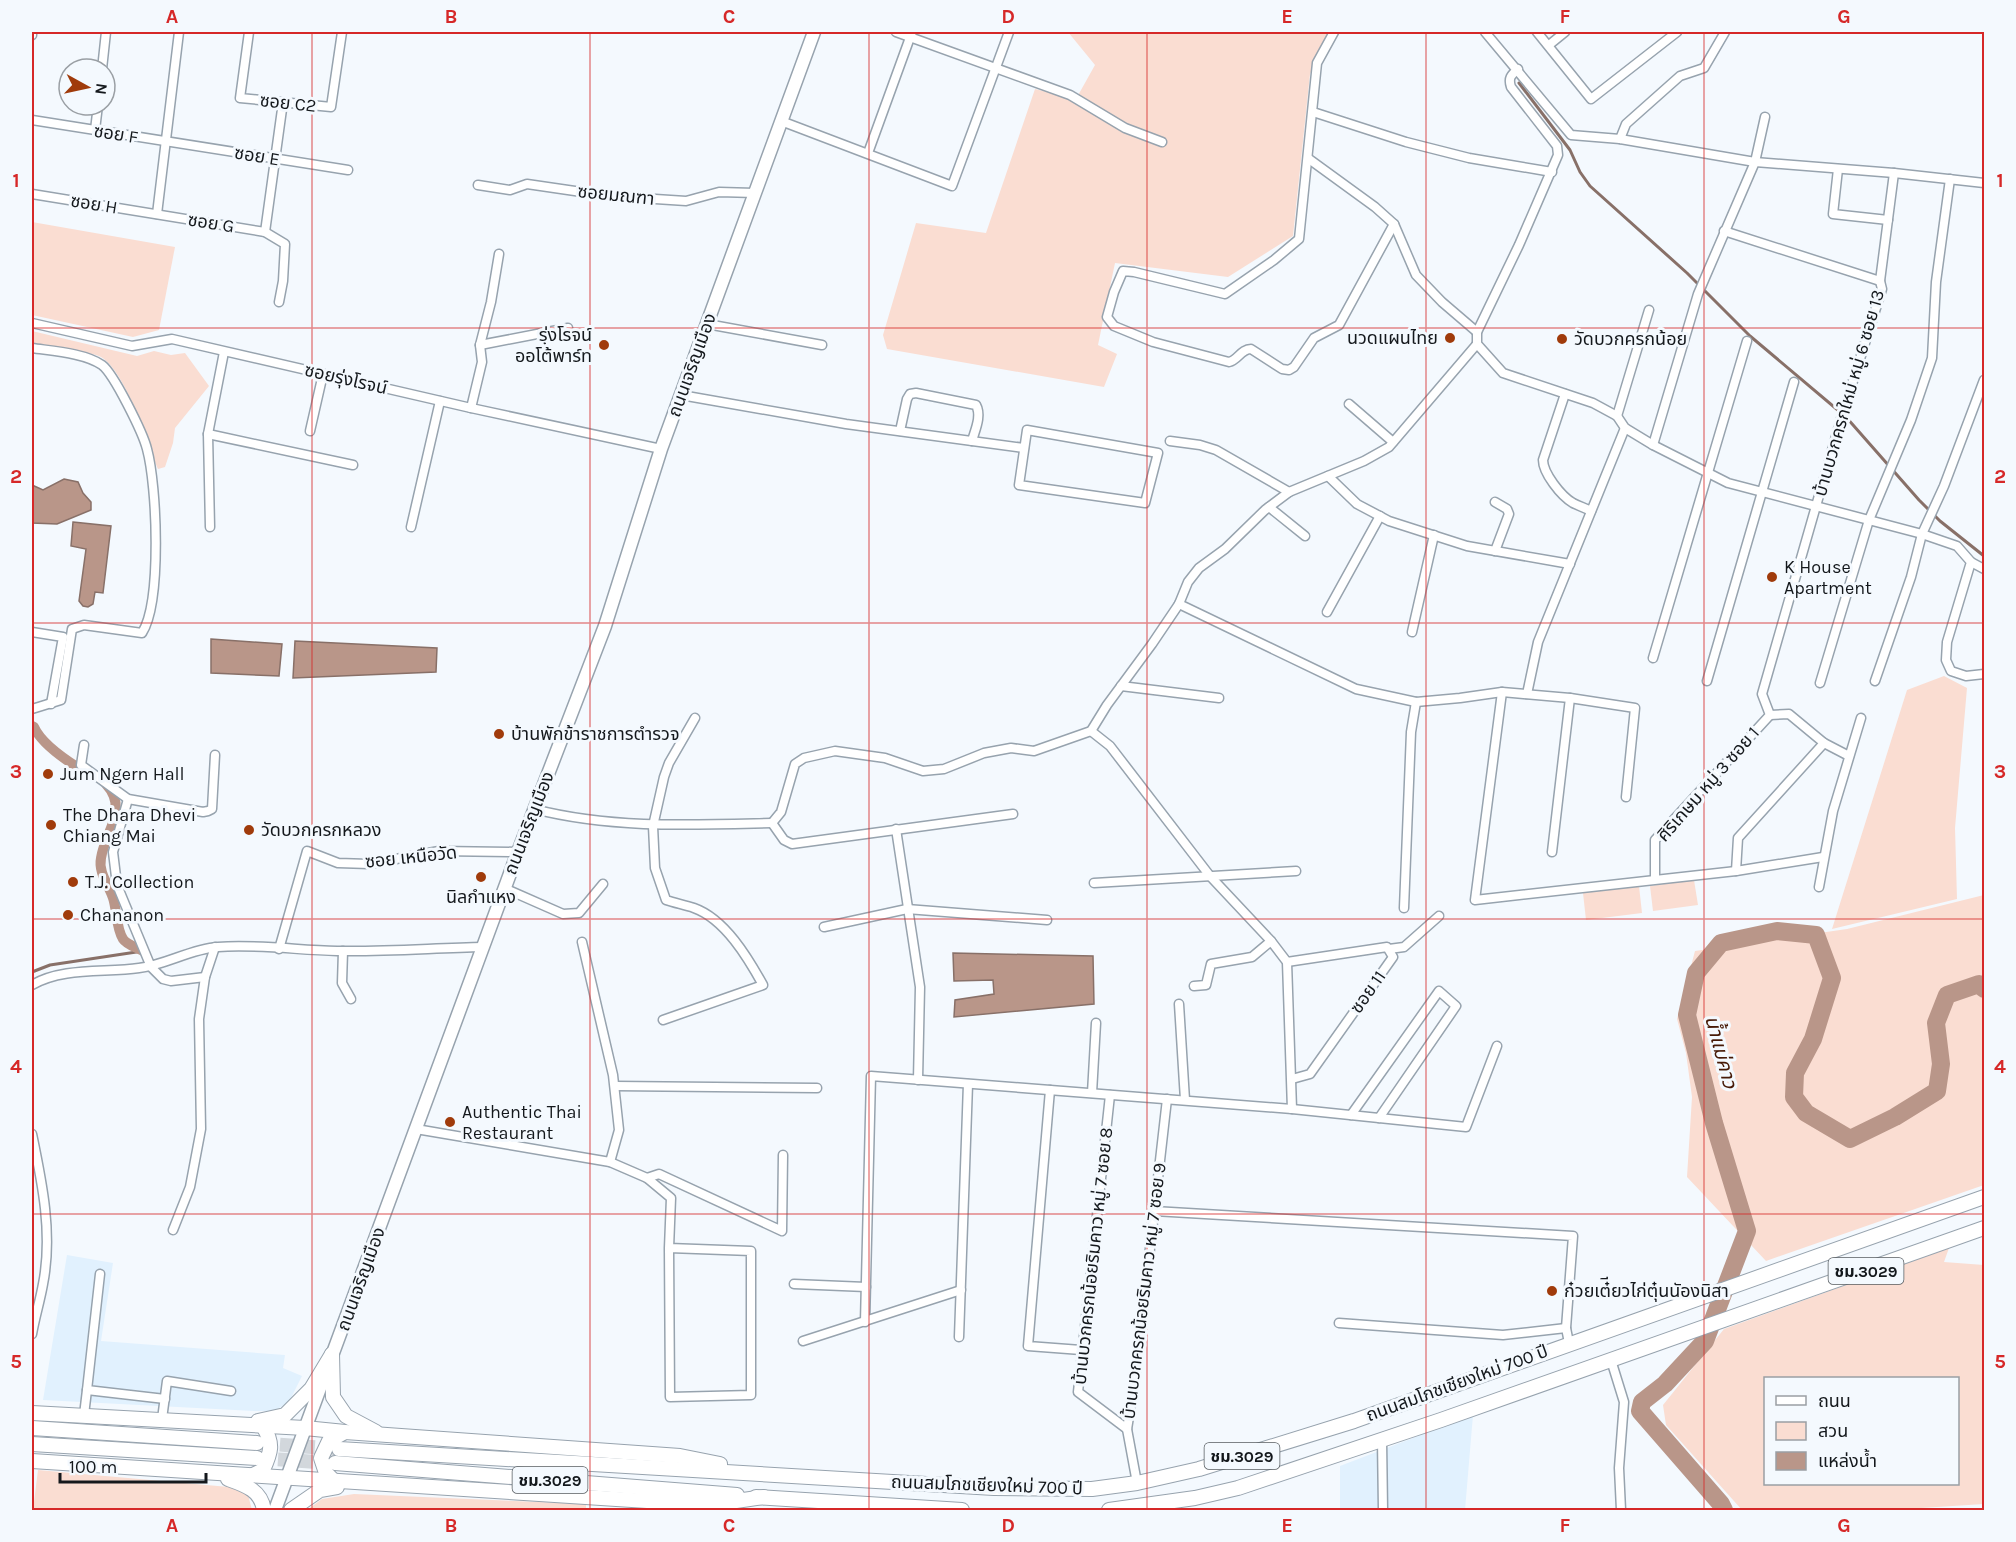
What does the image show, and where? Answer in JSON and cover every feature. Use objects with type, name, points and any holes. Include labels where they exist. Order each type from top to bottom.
[{"type":"main road","name":"ถนนเจริญเมือง","points":[[275,1510],[504,888],[605,626],[661,449],[814,32]]},
{"type":"main road","name":"ถนนสมโภชเชียงใหม่ 700 ปี","points":[[339,1449],[994,1488],[1092,1489],[1137,1483],[1199,1469],[1354,1420],[1984,1197]]},
{"type":"main road","name":"ถนนสมโภชเชียงใหม่ 700 ปี","points":[[1109,1510],[1195,1498],[1238,1488],[1382,1440],[1984,1228]]},
{"type":"main road","points":[[241,1425],[285,1415],[311,1389],[333,1354]]},
{"type":"main road","points":[[333,1354],[333,1397],[346,1416],[378,1433]]},
{"type":"main road","points":[[32,1413],[305,1428],[680,1456],[765,1474]]},
{"type":"main road","points":[[250,1476],[263,1470],[271,1452],[269,1436],[262,1426]]},
{"type":"main road","points":[[32,1428],[257,1443]]},
{"type":"main road","points":[[335,1482],[326,1473],[321,1458],[329,1441],[345,1432]]},
{"type":"main road","points":[[32,1444],[257,1458]]},
{"type":"main road","points":[[32,1461],[709,1505],[764,1497]]},
{"type":"main road","name":"ถนนสมโภชเชียงใหม่ 700 ปี","points":[[335,1463],[764,1497],[962,1510]]},
{"type":"main road","points":[[216,1474],[254,1489],[264,1510]]},
{"type":"main road","points":[[291,1510],[320,1490],[363,1482]]},
{"type":"street","points":[[103,57],[106,32]]},
{"type":"street","points":[[157,214],[179,32]]},
{"type":"street","name":"ซอย C2","points":[[249,32],[240,98],[331,107],[342,32]]},
{"type":"street","points":[[896,32],[911,34],[995,69],[1070,95],[1125,128],[1162,142]]},
{"type":"street","points":[[782,121],[952,186],[1009,32]]},
{"type":"street","points":[[1334,32],[1317,63],[1309,159],[1299,239],[1274,260],[1225,294],[1124,271],[1107,312],[1109,320],[1114,326],[1153,342],[1229,362],[1235,360],[1244,350],[1251,349],[1282,369],[1289,370],[1294,367],[1314,338],[1339,324],[1394,224]]},
{"type":"street","points":[[1485,32],[1571,135],[1620,139],[1755,162],[1984,183]]},
{"type":"street","points":[[1537,32],[1591,99],[1677,32]]},
{"type":"street","points":[[1549,45],[1565,32]]},
{"type":"street","points":[[1620,139],[1626,124],[1680,76],[1704,68],[1725,32]]},
{"type":"street","points":[[868,153],[911,34]]},
{"type":"street","points":[[534,809],[565,817],[653,826],[772,823],[781,812],[795,764],[804,758],[835,751],[885,758],[922,771],[944,769],[984,753],[1011,748],[1034,751],[1091,731],[1179,604],[1188,582],[1199,568],[1225,549],[1269,507],[1289,492],[1364,461],[1389,447],[1477,344],[1477,332],[1558,155],[1557,146],[1511,87],[1509,82],[1511,75],[1518,69]]},
{"type":"street","points":[[279,302],[283,281],[285,244],[265,232],[283,102]]},
{"type":"street","points":[[1313,112],[1458,156],[1552,172]]},
{"type":"street","points":[[95,130],[97,117]]},
{"type":"street","points":[[1653,445],[1697,298],[1755,162],[1765,117]]},
{"type":"street","name":"ซอย F","points":[[32,120],[166,141]]},
{"type":"street","name":"ซอย E","points":[[166,141],[348,170]]},
{"type":"street","points":[[1309,159],[1376,207],[1394,224],[1416,274],[1442,302],[1477,332]]},
{"type":"street","points":[[1838,169],[1833,214],[1888,220]]},
{"type":"street","name":"บ้านบวกครกใหม่ หมู่ 6 ซอย 13","points":[[1762,694],[1841,419],[1882,289],[1880,281],[1894,173]]},
{"type":"street","points":[[1820,683],[1869,520],[1911,420],[1932,358],[1936,282],[1950,179]]},
{"type":"street","name":"ซอยมณฑา","points":[[478,185],[510,190],[527,184],[609,196],[686,201],[719,192],[755,193]]},
{"type":"street","name":"ซอย H","points":[[32,194],[157,214]]},
{"type":"street","name":"ซอย G","points":[[157,214],[265,232]]},
{"type":"street","points":[[1724,231],[1880,281]]},
{"type":"street","points":[[471,408],[482,362],[480,345],[499,254]]},
{"type":"street","points":[[1617,416],[1649,310]]},
{"type":"street","name":"ซอยรุ่งโรจน์","points":[[32,323],[132,346],[172,339],[661,449]]},
{"type":"street","points":[[707,324],[822,345]]},
{"type":"street","points":[[480,345],[568,328]]},
{"type":"street","points":[[1653,658],[1747,341]]},
{"type":"street","points":[[1477,344],[1503,373],[1593,403],[1617,416],[1625,428],[1653,445],[1728,483],[1922,534],[1956,546],[1971,562],[1984,569]]},
{"type":"street","points":[[32,348],[89,358],[104,366],[124,399],[147,448],[154,515],[155,577],[149,623],[142,633],[84,625],[72,629],[61,700],[32,709]]},
{"type":"street","points":[[210,527],[208,434],[224,352]]},
{"type":"street","points":[[310,431],[323,374]]},
{"type":"street","points":[[1875,681],[1911,577],[1922,534],[1984,380]]},
{"type":"street","points":[[1707,681],[1794,382]]},
{"type":"street","points":[[900,432],[907,399],[910,394],[916,393],[976,405],[978,418],[972,441]]},
{"type":"street","points":[[1565,394],[1543,460],[1543,468],[1547,476],[1571,502],[1591,511]]},
{"type":"street","points":[[681,395],[900,432],[1024,448]]},
{"type":"street","points":[[411,526],[440,401]]},
{"type":"street","points":[[1349,404],[1393,442]]},
{"type":"street","points":[[1527,694],[1538,642],[1625,428]]},
{"type":"street","points":[[1027,430],[1158,453],[1145,503],[1019,485],[1024,448],[1027,430]]},
{"type":"street","points":[[208,434],[353,465]]},
{"type":"street","points":[[1170,441],[1200,445],[1216,450],[1289,492]]},
{"type":"street","points":[[1328,476],[1357,504],[1380,516],[1467,546],[1570,564]]},
{"type":"street","points":[[1495,502],[1507,509],[1509,514],[1495,551]]},
{"type":"street","points":[[1269,507],[1305,536]]},
{"type":"street","points":[[1327,612],[1380,516]]},
{"type":"street","points":[[1412,632],[1434,535]]},
{"type":"street","points":[[1971,562],[1947,642],[1946,660],[1951,671],[1966,676],[1984,674]]},
{"type":"street","points":[[1179,604],[1356,689],[1416,702],[1502,692],[1570,698],[1635,708],[1626,797]]},
{"type":"street","points":[[32,632],[63,637],[51,704]]},
{"type":"street","points":[[1121,686],[1219,698]]},
{"type":"street","points":[[1502,692],[1475,900],[1736,871],[1823,857]]},
{"type":"street","name":"ศิริเกษม หมู่ 3 ซอย 1","points":[[1654,879],[1655,840],[1770,715],[1762,694]]},
{"type":"street","points":[[1552,852],[1570,698]]},
{"type":"street","points":[[1404,908],[1411,732],[1416,702]]},
{"type":"street","points":[[1770,715],[1789,714],[1824,743],[1849,756]]},
{"type":"street","points":[[663,1020],[763,985],[746,955],[721,926],[696,908],[666,900],[655,868],[653,826],[664,777],[669,763],[695,718]]},
{"type":"street","points":[[1819,887],[1833,811],[1861,718]]},
{"type":"street","points":[[1091,731],[1110,746],[1210,876],[1271,941],[1287,962],[1292,1109]]},
{"type":"street","points":[[1736,871],[1738,838],[1824,743]]},
{"type":"street","points":[[84,745],[81,765],[128,799],[208,812],[212,808],[215,755]]},
{"type":"street","points":[[128,799],[113,852],[117,885],[151,967],[163,979],[171,981],[205,977]]},
{"type":"street","points":[[772,823],[783,840],[792,844],[1013,814]]},
{"type":"street","points":[[896,829],[920,987],[918,1080]]},
{"type":"street","name":"ซอย เหนือวัด","points":[[279,948],[307,851],[338,862],[369,864],[439,850],[518,852]]},
{"type":"street","points":[[1094,883],[1296,871]]},
{"type":"street","points":[[504,888],[563,914],[579,913],[603,884]]},
{"type":"street","points":[[824,927],[907,909],[1047,920]]},
{"type":"street","points":[[1389,950],[1404,947],[1439,916]]},
{"type":"street","points":[[1194,986],[1206,985],[1211,964],[1252,957],[1271,941]]},
{"type":"street","points":[[582,942],[614,1075],[619,1130],[610,1162]]},
{"type":"street","points":[[32,985],[41,979],[67,973],[151,967],[183,954],[215,947],[251,945],[343,951],[483,947]]},
{"type":"street","points":[[173,1230],[190,1187],[201,1129],[199,1019],[205,977],[215,947]]},
{"type":"street","name":"ซอย 11","points":[[1287,962],[1387,947],[1393,957],[1310,1074],[1292,1079]]},
{"type":"street","points":[[343,951],[342,983],[351,999]]},
{"type":"street","points":[[1351,1115],[1439,991],[1456,1006],[1379,1118]]},
{"type":"street","points":[[1179,1004],[1185,1100]]},
{"type":"street","points":[[1092,1093],[1096,1023]]},
{"type":"street","points":[[865,1322],[871,1076],[1292,1109],[1466,1127],[1497,1046]]},
{"type":"street","points":[[959,1337],[968,1084]]},
{"type":"street","points":[[615,1086],[817,1088]]},
{"type":"street","points":[[1050,1090],[1028,1346],[1081,1350]]},
{"type":"street","name":"บ้านบวกครกน้อยริมคาว หมู่ 7 ซอย 8","points":[[1110,1095],[1078,1392],[1127,1429]]},
{"type":"street","name":"บ้านบวกครกน้อยริมคาว หมู่ 7 ซอย 9","points":[[1137,1483],[1127,1429],[1135,1380],[1167,1099]]},
{"type":"street","points":[[416,1129],[610,1162],[647,1178],[670,1198],[669,1248],[670,1397],[751,1395],[751,1251],[669,1248]]},
{"type":"street","points":[[32,1134],[44,1189],[47,1255],[44,1284],[32,1334]]},
{"type":"street","points":[[647,1178],[659,1174],[782,1231],[783,1155]]},
{"type":"street","points":[[1154,1211],[1573,1236],[1566,1328],[1569,1343]]},
{"type":"street","points":[[84,1415],[100,1274]]},
{"type":"street","points":[[794,1284],[866,1287]]},
{"type":"street","points":[[803,1341],[961,1290]]},
{"type":"street","points":[[1339,1323],[1503,1335],[1566,1328]]},
{"type":"street","points":[[1611,1360],[1624,1402],[1619,1468],[1621,1510]]},
{"type":"street","points":[[162,1419],[168,1382],[231,1391]]},
{"type":"street","points":[[87,1390],[165,1399]]},
{"type":"street","points":[[1382,1440],[1383,1510]]},
{"type":"shaded area","points":[[67,1255],[113,1263],[101,1341],[285,1355],[283,1368],[302,1376],[289,1402],[274,1411],[254,1411],[43,1400]]},
{"type":"shaded area","points":[[1473,1415],[1465,1510],[1340,1510],[1340,1466]]},
{"type":"green space","points":[[1068,32],[1328,32],[1310,74],[1293,236],[1228,277],[1115,263],[1098,345],[1117,354],[1104,387],[887,349],[883,335],[916,223],[986,233],[1035,89],[1076,99],[1095,65]]},
{"type":"green space","points":[[32,222],[175,247],[159,330],[133,337],[32,315]]},
{"type":"green space","points":[[32,331],[137,356],[154,351],[171,355],[185,353],[209,386],[175,428],[165,467],[158,469],[127,392],[110,365],[96,355],[32,344]]},
{"type":"green space","points":[[1944,676],[1967,688],[1955,828],[1957,899],[1832,929],[1907,690]]},
{"type":"green space","points":[[1694,880],[1698,905],[1653,911],[1650,886]]},
{"type":"green space","points":[[1639,886],[1642,913],[1586,920],[1583,893]]},
{"type":"green space","points":[[1984,895],[1984,1185],[1766,1261],[1687,1177],[1692,1097],[1686,1053],[1677,1019],[1695,951],[1847,929]]},
{"type":"green space","points":[[1949,1248],[1944,1262],[1984,1265],[1984,1504],[1890,1510],[1742,1510],[1666,1425],[1663,1405],[1724,1329]]},
{"type":"green space","points":[[38,1470],[229,1487],[248,1495],[252,1510],[33,1510]]},
{"type":"green space","points":[[354,1494],[586,1504],[586,1510],[307,1510],[322,1499]]},
{"type":"water","points":[[64,479],[78,482],[83,493],[91,502],[91,510],[57,524],[32,523],[32,485],[43,490]]},
{"type":"water","points":[[73,522],[111,526],[103,593],[95,592],[93,604],[88,607],[83,606],[79,601],[86,549],[71,546]]},
{"type":"water","points":[[211,639],[282,644],[279,676],[211,673]]},
{"type":"water","points":[[295,641],[437,648],[436,672],[293,678]]},
{"type":"water","points":[[953,953],[1093,956],[1094,1004],[954,1017],[955,1000],[994,994],[993,980],[954,981]]},
{"type":"waterway","points":[[1519,83],[1570,150],[1580,172],[1590,186],[1687,273],[1750,336],[1846,417],[1919,500],[1940,521],[1984,556]]},
{"type":"waterway","points":[[32,726],[51,747],[90,775]]},
{"type":"waterway","points":[[106,784],[113,793],[116,812],[103,848],[101,869],[113,898],[123,939],[143,951]]},
{"type":"waterway","name":"น้ำแม่คาว","points":[[1724,1510],[1640,1411],[1642,1402],[1665,1384],[1705,1341],[1747,1231],[1714,1123],[1687,1015],[1696,973],[1721,943],[1777,931],[1816,935],[1832,978],[1813,1039],[1795,1073],[1794,1097],[1806,1113],[1850,1139],[1895,1117],[1937,1091],[1941,1064],[1936,1023],[1947,995],[1979,984],[1984,989]]},
{"type":"waterway","points":[[32,972],[50,965],[143,951]]},
{"type":"tunnel","points":[[259,1443],[336,1449]]},
{"type":"tunnel","points":[[257,1458],[333,1463]]},
{"type":"place","name":"นวดแผนไทย","points":[[1450,338]]},
{"type":"place","name":"วัดบวกครกน้อย","points":[[1562,339]]},
{"type":"place","name":"รุ่งโรจน์ ออโต้พาร์ท","points":[[604,345]]},
{"type":"place","name":"K House Apartment","points":[[1772,577]]},
{"type":"place","name":"บ้านพักข้าราชการตำรวจ","points":[[499,734]]},
{"type":"place","name":"Jum Ngern Hall","points":[[48,774]]},
{"type":"place","name":"The Dhara Dhevi Chiang Mai","points":[[51,825]]},
{"type":"place","name":"วัดบวกครกหลวง","points":[[249,830]]},
{"type":"place","name":"นิลกําแหง","points":[[481,877]]},
{"type":"place","name":"T.J. Collection","points":[[73,882]]},
{"type":"place","name":"Chananon","points":[[68,915]]},
{"type":"place","name":"Authentic Thai Restaurant","points":[[450,1122]]},
{"type":"place","name":"ก๋วยเต๋ียวไก่ตุ๋นนัองนิสา","points":[[1552,1291]]}]
